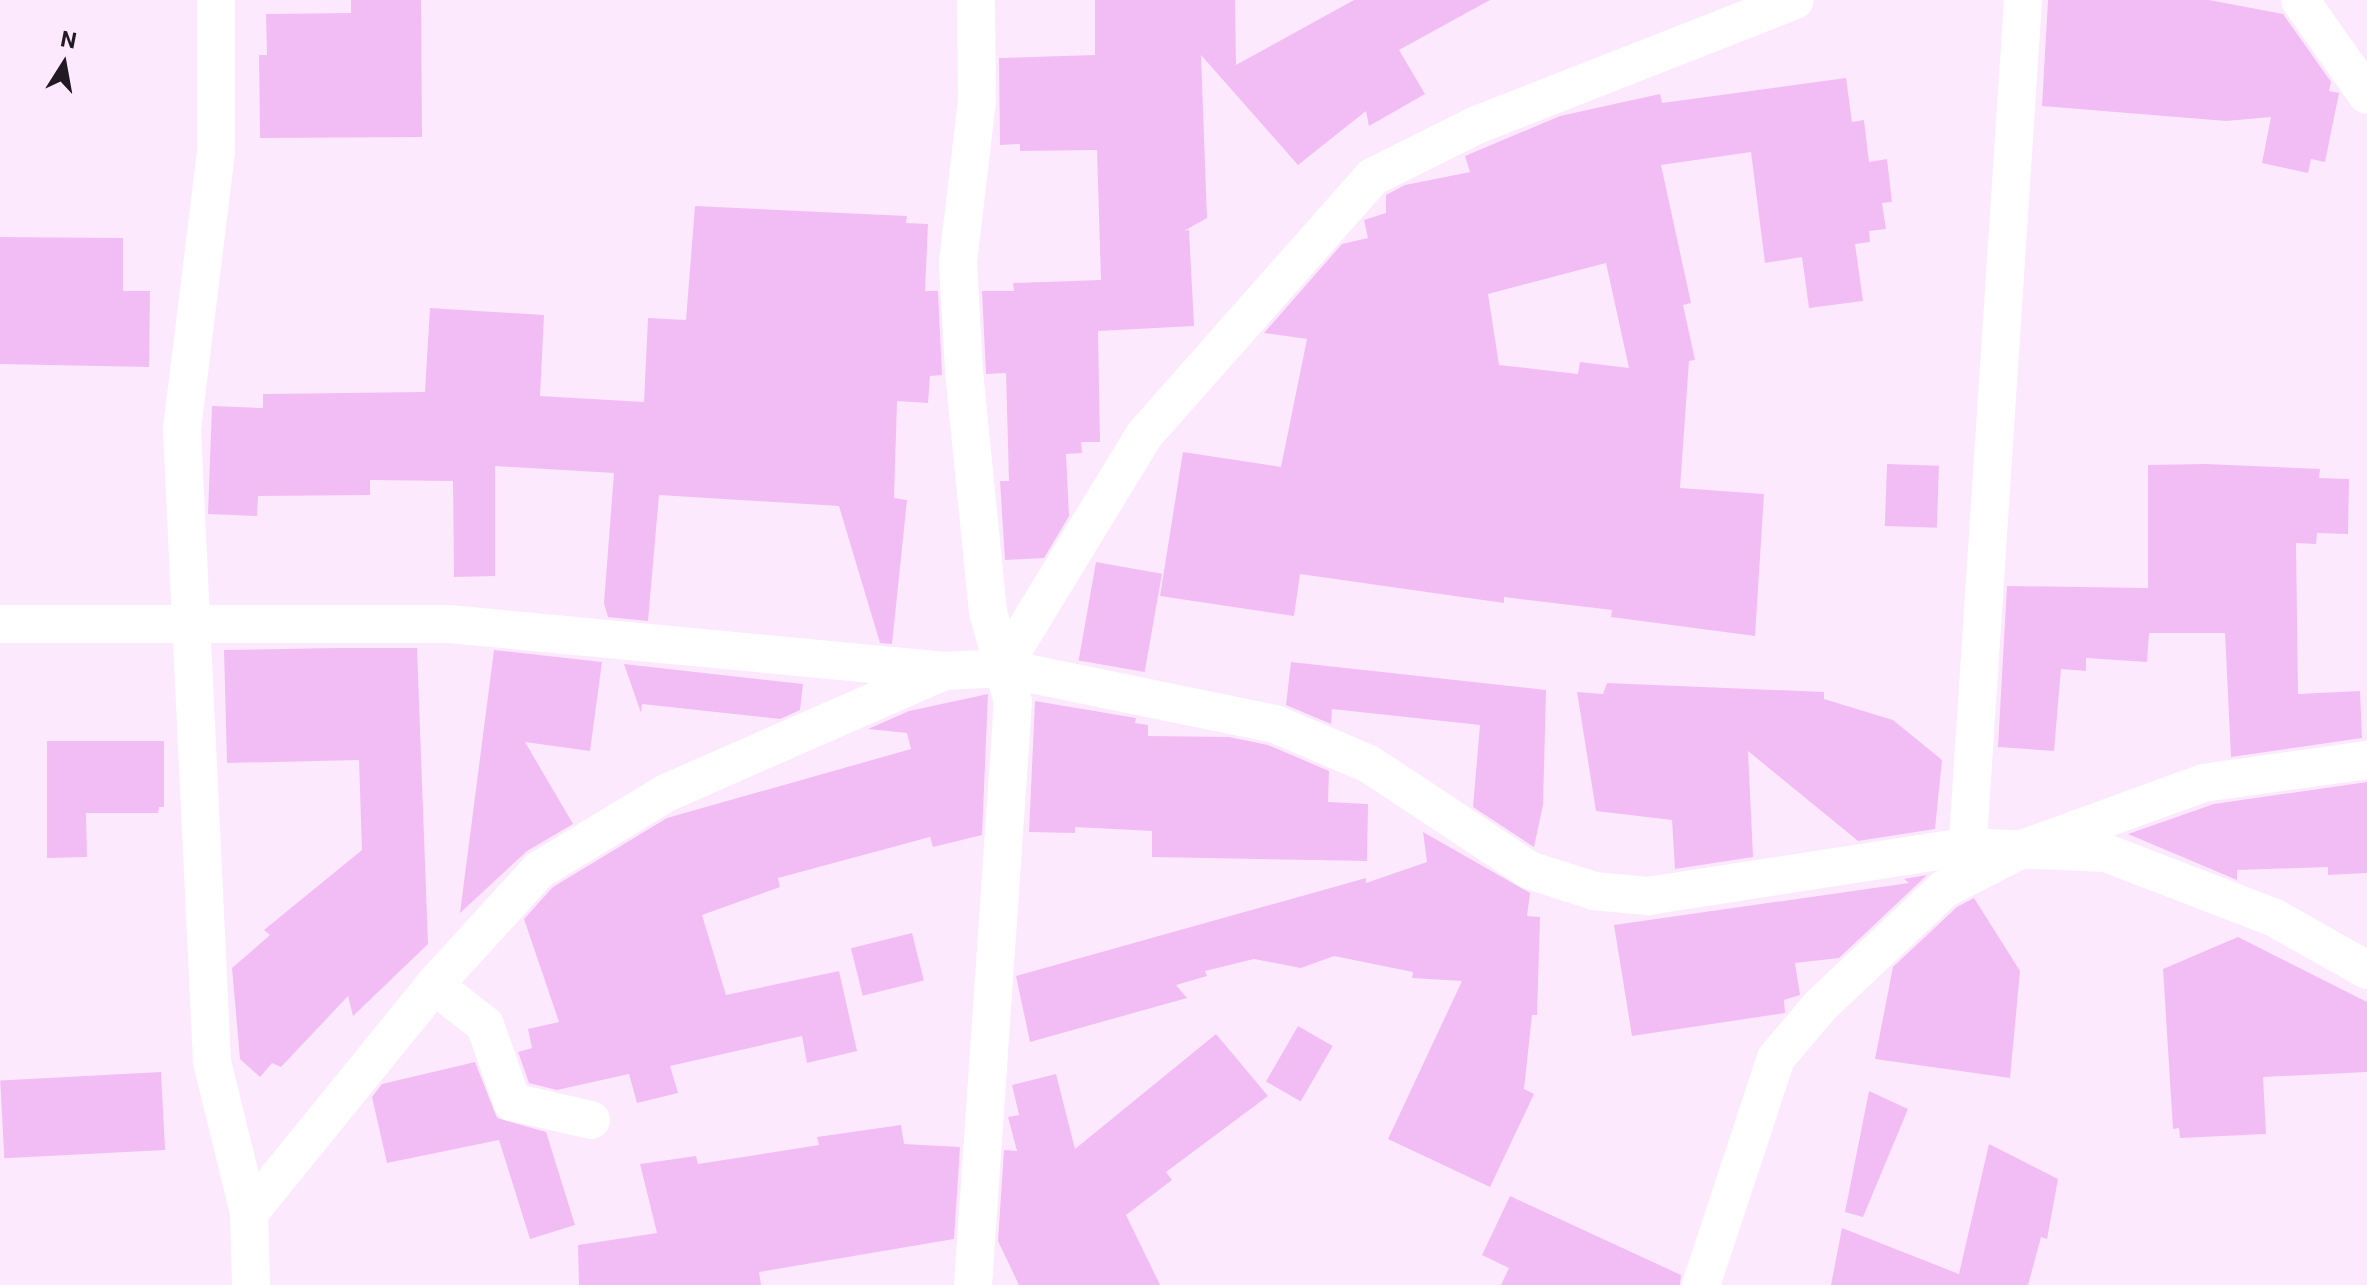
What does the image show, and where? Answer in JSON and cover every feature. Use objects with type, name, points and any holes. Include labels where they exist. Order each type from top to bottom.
[{"type":"street","points":[[216,0],[216,152],[182,430],[195,621],[212,1062],[249,1213],[251,1285]]},
{"type":"street","points":[[973,1285],[993,941],[1013,702],[988,612],[958,262],[977,100],[976,0]]},
{"type":"street","points":[[1002,668],[1145,434],[1372,177],[1479,124],[1748,11],[1795,0]]},
{"type":"street","points":[[1701,1285],[1776,1058],[1821,1005],[1944,889],[1965,862],[2023,0]]},
{"type":"street","points":[[2300,0],[2367,95]]},
{"type":"street","points":[[0,624],[195,621],[449,624],[945,671],[1002,668],[1275,724],[1369,764],[1529,870],[1594,891],[1648,896],[1965,862],[2022,849],[2099,838],[2203,783],[2367,760]]},
{"type":"street","points":[[249,1213],[434,985],[552,863],[666,793],[945,671]]},
{"type":"street","points":[[2099,838],[2273,917],[2367,970]]},
{"type":"street","points":[[434,985],[485,1025],[512,1102],[591,1120]]},
{"type":"building","points":[[351,0],[421,0],[422,137],[260,138],[259,55],[267,55],[266,14],[351,13]]},
{"type":"building","points":[[1095,0],[1235,0],[1236,65],[1354,0],[1490,0],[1399,50],[1425,94],[1369,126],[1366,111],[1298,165],[1201,55],[1207,218],[1184,231],[1189,230],[1194,326],[1098,331],[1100,442],[1081,442],[1082,453],[1066,454],[1069,516],[1044,558],[1005,560],[1000,481],[1009,481],[1006,373],[986,374],[982,291],[1014,291],[1013,283],[1101,280],[1097,150],[1020,151],[1020,144],[1000,145],[999,58],[1095,55]]},
{"type":"building","points":[[2048,0],[2209,0],[2283,14],[2331,82],[2329,91],[2339,93],[2325,162],[2311,159],[2308,173],[2262,163],[2271,117],[2226,121],[2042,106]]},
{"type":"building","points":[[1846,78],[1852,122],[1864,120],[1869,162],[1887,159],[1892,202],[1882,203],[1886,229],[1869,231],[1870,242],[1855,244],[1863,301],[1809,308],[1802,257],[1765,263],[1751,152],[1661,165],[1691,303],[1683,305],[1695,360],[1689,361],[1680,488],[1764,494],[1755,636],[1611,617],[1612,610],[1504,597],[1504,603],[1300,574],[1294,616],[1160,596],[1183,452],[1281,467],[1307,339],[1264,333],[1342,244],[1368,238],[1364,220],[1386,213],[1386,195],[1405,185],[1470,172],[1465,156],[1560,116],[1660,94],[1662,103]],"holes":[[[1606,263],[1629,368],[1580,362],[1578,374],[1499,365],[1488,294]]]},
{"type":"building","points":[[695,206],[907,216],[906,223],[928,224],[925,291],[938,291],[942,375],[930,376],[928,403],[897,401],[894,498],[907,500],[892,644],[880,643],[839,506],[659,495],[648,621],[608,617],[604,603],[614,473],[495,466],[495,576],[454,577],[453,481],[370,480],[370,495],[258,496],[257,516],[208,514],[212,406],[263,408],[263,394],[425,392],[430,308],[544,315],[540,396],[644,402],[648,318],[686,320]]},
{"type":"building","points":[[0,237],[123,238],[123,291],[150,291],[149,367],[0,364]]},
{"type":"building","points":[[1887,464],[1939,466],[1937,528],[1885,526]]},
{"type":"building","points":[[2148,465],[2320,469],[2319,478],[2349,479],[2348,534],[2317,533],[2316,544],[2296,543],[2298,694],[2360,691],[2362,738],[2231,757],[2225,633],[2149,633],[2147,662],[2086,658],[2086,671],[2061,669],[2054,751],[1998,747],[2007,586],[2148,588]]},
{"type":"building","points":[[1096,562],[1162,574],[1145,672],[1079,660]]},
{"type":"building","points":[[417,648],[428,944],[353,1016],[348,996],[281,1067],[272,1063],[260,1077],[240,1059],[232,968],[270,935],[264,930],[362,850],[359,760],[227,763],[224,650]]},
{"type":"building","points":[[494,650],[602,662],[590,751],[525,742],[573,824],[527,851],[460,913]]},
{"type":"building","points":[[1291,662],[1546,690],[1543,805],[1534,847],[1473,807],[1480,725],[1332,709],[1331,724],[1286,705]]},
{"type":"building","points":[[624,664],[803,684],[800,710],[780,719],[642,704],[641,713]]},
{"type":"building","points":[[1607,683],[1824,692],[1824,699],[1893,720],[1942,760],[1935,829],[1858,841],[1748,751],[1753,857],[1675,869],[1672,820],[1596,811],[1577,692],[1603,694]]},
{"type":"building","points":[[988,694],[982,835],[933,847],[930,837],[778,878],[780,887],[702,915],[726,995],[839,971],[857,1051],[807,1063],[802,1036],[670,1066],[678,1093],[637,1103],[629,1074],[557,1090],[529,1083],[518,1052],[532,1048],[528,1029],[559,1022],[524,919],[553,887],[667,818],[911,749],[907,733],[868,729],[909,711]]},
{"type":"building","points":[[1035,701],[1136,718],[1135,723],[1148,725],[1148,736],[1229,737],[1268,745],[1329,771],[1328,802],[1368,804],[1367,861],[1152,857],[1152,831],[1075,827],[1075,833],[1029,832]]},
{"type":"building","points":[[47,741],[164,741],[164,807],[159,807],[158,813],[86,813],[87,857],[47,858]]},
{"type":"building","points":[[2367,782],[2367,873],[2328,875],[2328,867],[2237,870],[2237,880],[2128,834],[2214,804]]},
{"type":"building","points":[[1423,832],[1530,893],[1527,916],[1540,917],[1537,1015],[1532,1015],[1524,1089],[1534,1094],[1490,1187],[1388,1139],[1462,981],[1412,978],[1413,972],[1334,956],[1301,968],[1254,959],[1205,971],[1207,976],[1176,985],[1187,998],[1030,1042],[1016,976],[1366,878],[1366,883],[1427,862]]},
{"type":"building","points":[[1927,875],[1839,958],[1795,963],[1800,995],[1784,1000],[1785,1013],[1632,1036],[1614,925],[1909,883],[1904,879]]},
{"type":"building","points":[[1974,898],[2020,971],[2010,1078],[1875,1059],[1893,967],[1957,907]]},
{"type":"building","points":[[912,933],[924,981],[863,996],[851,948]]},
{"type":"building","points":[[2238,937],[2367,1002],[2367,1072],[2263,1077],[2266,1134],[2180,1138],[2179,1128],[2173,1129],[2163,969]]},
{"type":"building","points":[[1298,1026],[1333,1046],[1301,1101],[1266,1081]]},
{"type":"building","points":[[1216,1034],[1268,1096],[1166,1172],[1172,1180],[1126,1215],[1160,1285],[1019,1285],[998,1241],[1004,1150],[1017,1151],[1008,1117],[1019,1115],[1012,1085],[1056,1074],[1075,1149]]},
{"type":"building","points":[[475,1062],[497,1118],[546,1132],[575,1225],[530,1239],[499,1140],[387,1163],[372,1097],[382,1084]]},
{"type":"building","points":[[161,1072],[165,1150],[4,1158],[0,1080]]},
{"type":"building","points":[[1869,1091],[1908,1109],[1863,1217],[1845,1212]]},
{"type":"building","points":[[901,1125],[904,1144],[960,1147],[954,1239],[759,1272],[761,1285],[579,1285],[578,1245],[657,1233],[640,1164],[696,1156],[698,1164],[819,1145],[817,1137]]},
{"type":"building","points":[[1989,1144],[2058,1179],[2047,1239],[2041,1237],[2028,1285],[1831,1285],[1842,1228],[1959,1274]]},
{"type":"building","points":[[1510,1196],[1681,1275],[1680,1285],[1501,1285],[1509,1268],[1482,1255]]}]
